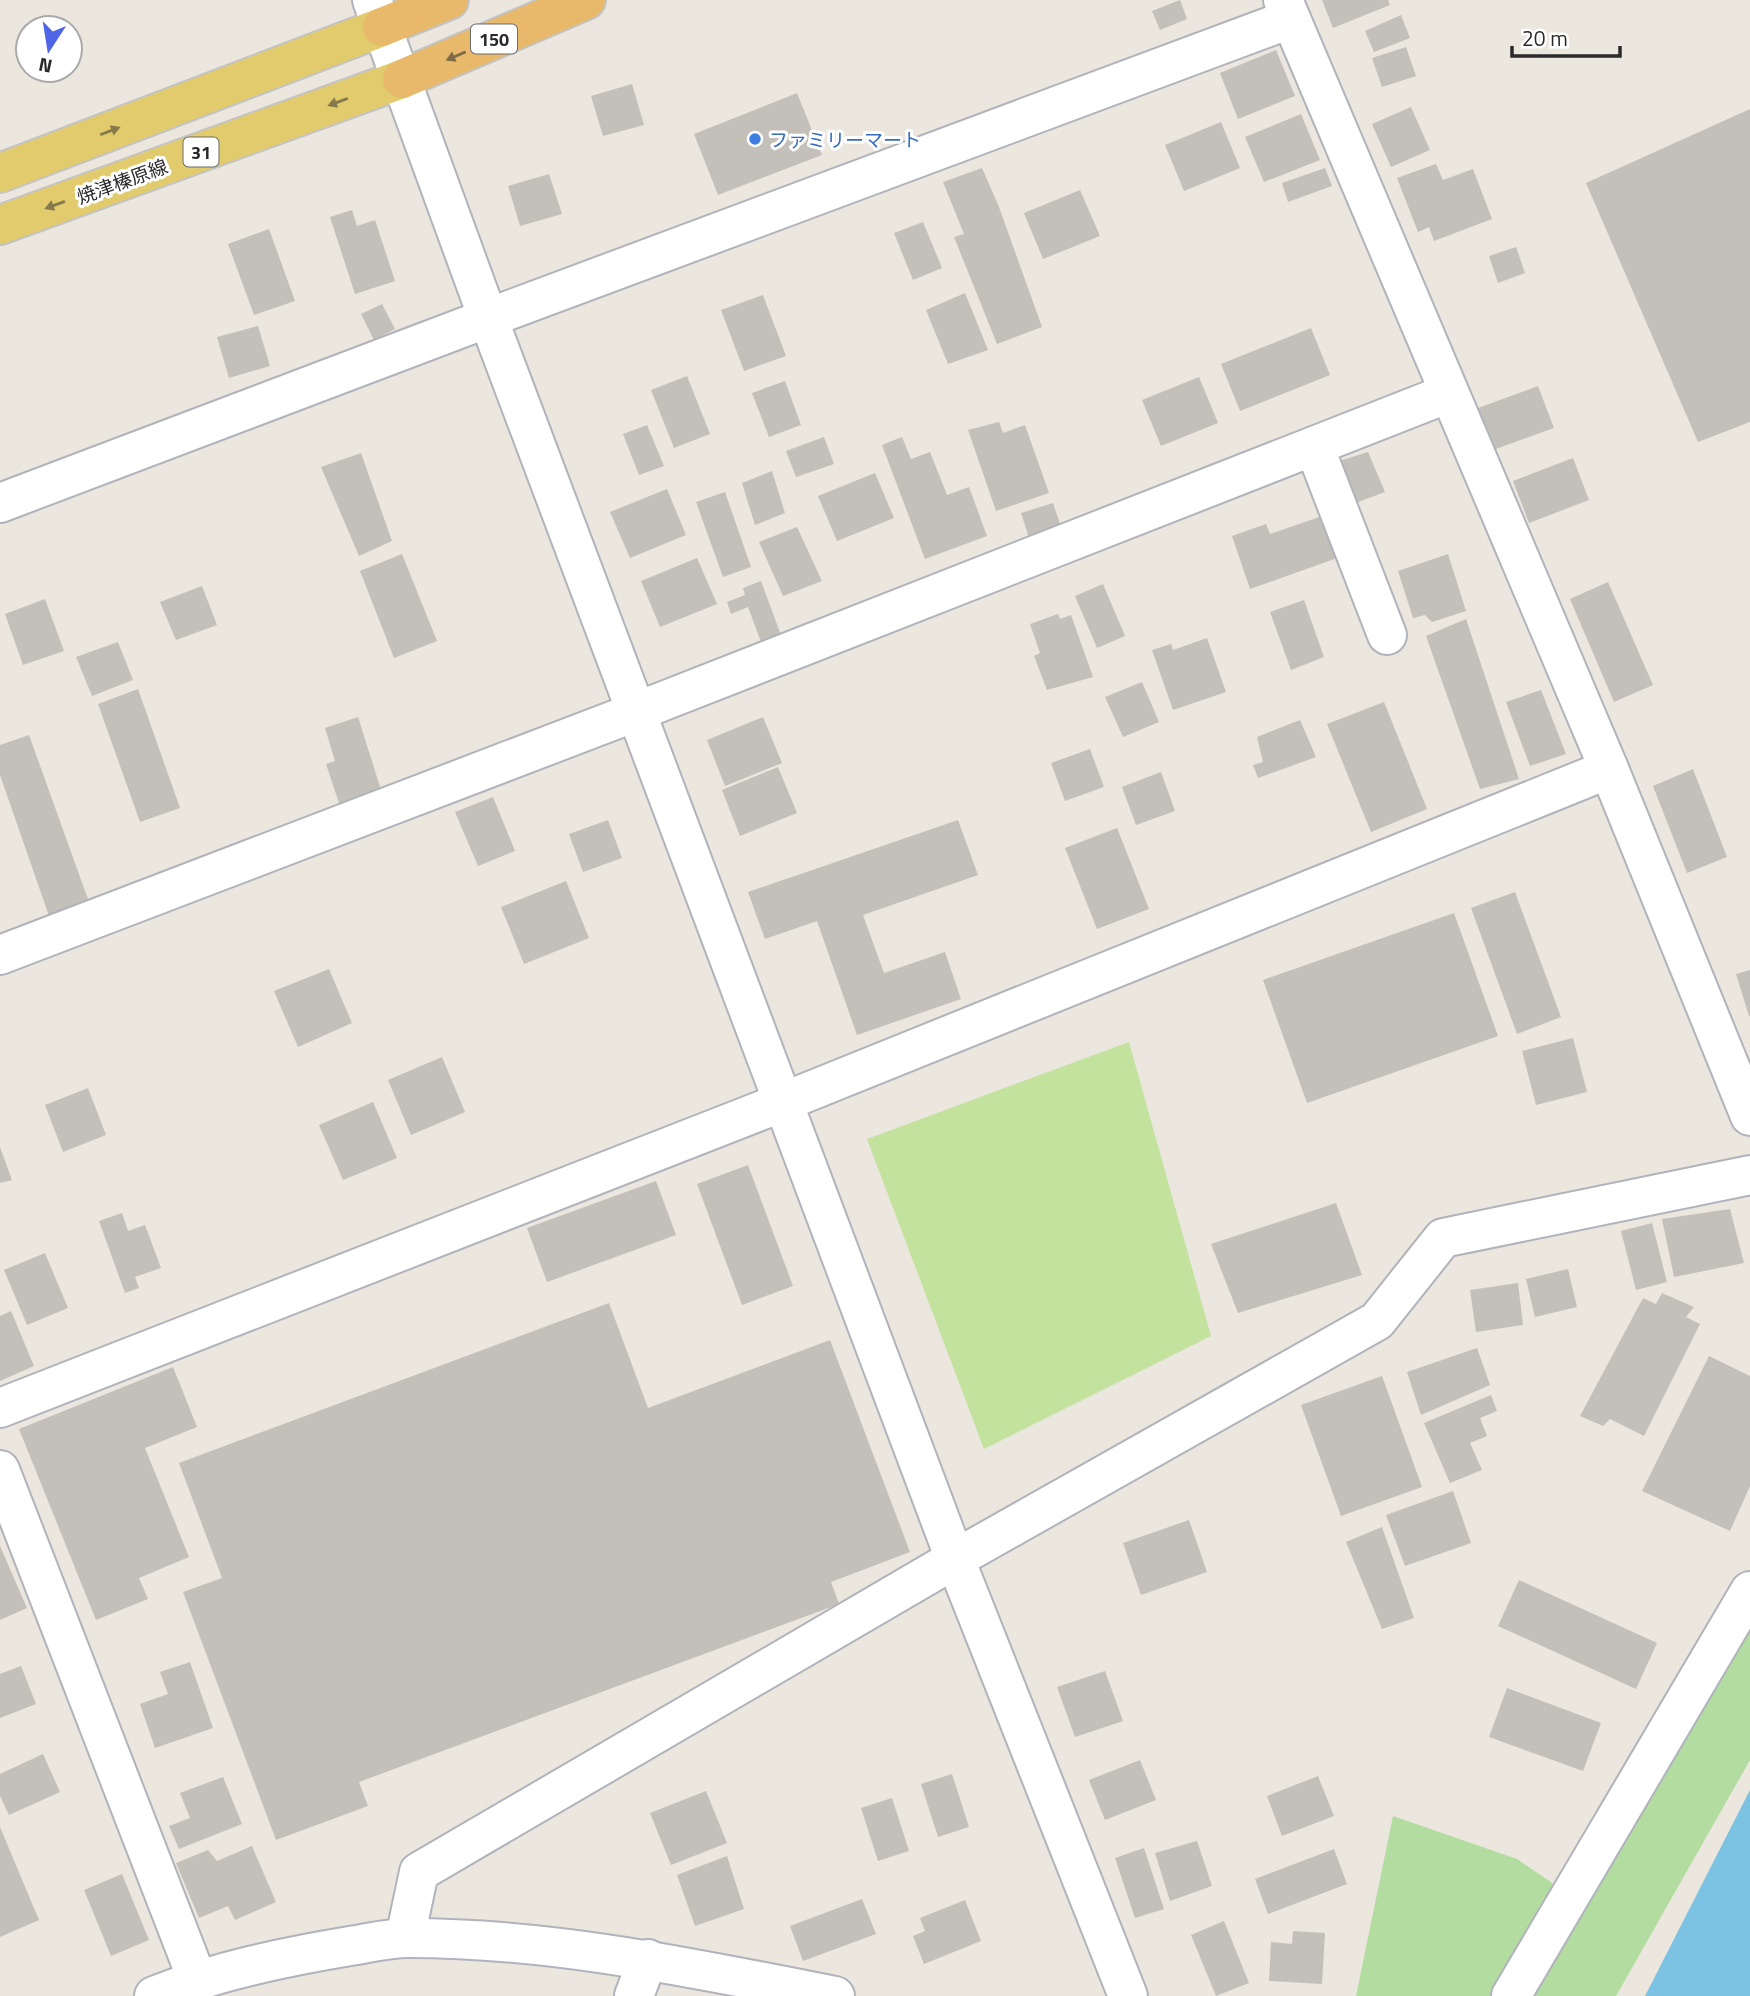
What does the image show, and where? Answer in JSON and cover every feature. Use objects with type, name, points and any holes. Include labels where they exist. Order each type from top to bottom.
[{"type":"highway","points":[[377,13],[449,0]]},
{"type":"highway","name":"150","points":[[402,79],[586,0]]},
{"type":"main road","points":[[0,173],[377,13]]},
{"type":"main road","name":"焼津榛原線","points":[[0,225],[402,79]]},
{"type":"street","points":[[0,503],[488,318],[1287,9],[1609,769],[1750,1116]]},
{"type":"street","points":[[377,13],[488,318],[955,1559],[1128,1996]]},
{"type":"street","points":[[0,955],[638,711],[1449,393]]},
{"type":"street","points":[[1314,446],[1387,635]]},
{"type":"street","points":[[0,1408],[783,1102],[1609,769]]},
{"type":"street","points":[[405,1938],[419,1872],[955,1559],[1377,1321],[1443,1238],[1750,1175]]},
{"type":"street","points":[[0,1470],[197,1979]]},
{"type":"street","points":[[1511,1996],[1750,1591]]},
{"type":"street","points":[[154,1996],[197,1979],[319,1951],[405,1938],[543,1945],[648,1959],[835,1996]]},
{"type":"street","points":[[634,1996],[648,1959]]},
{"type":"green space","points":[[1129,1042],[1211,1336],[984,1449],[867,1139]]},
{"type":"green space","points":[[1750,1611],[1750,1760],[1616,1996],[1533,1996]]},
{"type":"green space","points":[[1393,1816],[1517,1859],[1561,1889],[1497,1996],[1356,1996]]},
{"type":"water","points":[[1750,1790],[1750,1996],[1645,1996]]},
{"type":"building","points":[[1180,0],[1187,19],[1160,30],[1152,11]]},
{"type":"building","points":[[1322,0],[1388,0],[1390,5],[1333,28]]},
{"type":"building","points":[[1401,15],[1410,38],[1374,52],[1365,31]]},
{"type":"building","points":[[1406,47],[1416,76],[1382,87],[1372,58]]},
{"type":"building","points":[[1276,50],[1295,96],[1238,119],[1220,73]]},
{"type":"building","points":[[632,84],[644,125],[603,136],[591,96]]},
{"type":"building","points":[[797,93],[822,155],[718,195],[694,134]]},
{"type":"building","points":[[1411,107],[1430,150],[1391,167],[1372,124]]},
{"type":"building","points":[[1750,109],[1750,422],[1698,442],[1586,183]]},
{"type":"building","points":[[1301,114],[1320,160],[1264,182],[1245,137]]},
{"type":"building","points":[[1221,122],[1240,168],[1184,191],[1165,145]]},
{"type":"building","points":[[1436,164],[1443,180],[1473,169],[1492,219],[1434,241],[1429,227],[1418,232],[1397,178]]},
{"type":"building","points":[[982,168],[999,207],[1042,327],[997,344],[954,237],[964,234],[943,182]]},
{"type":"building","points":[[1325,168],[1332,186],[1288,202],[1282,183]]},
{"type":"building","points":[[549,174],[562,214],[520,226],[508,186]]},
{"type":"building","points":[[1080,190],[1100,236],[1043,259],[1024,213]]},
{"type":"building","points":[[352,210],[357,226],[375,220],[395,281],[355,294],[330,217]]},
{"type":"building","points":[[923,222],[942,268],[913,280],[894,233]]},
{"type":"building","points":[[269,229],[295,301],[254,315],[228,244]]},
{"type":"building","points":[[1516,247],[1525,273],[1498,283],[1489,256]]},
{"type":"building","points":[[965,293],[988,350],[948,364],[926,310]]},
{"type":"building","points":[[763,295],[786,356],[744,371],[721,310]]},
{"type":"building","points":[[382,304],[395,329],[374,340],[361,314]]},
{"type":"building","points":[[258,326],[270,366],[229,378],[217,337]]},
{"type":"building","points":[[1311,328],[1330,375],[1240,411],[1221,364]]},
{"type":"building","points":[[687,376],[710,434],[674,448],[651,390]]},
{"type":"building","points":[[1199,377],[1218,423],[1161,446],[1142,400]]},
{"type":"building","points":[[785,381],[801,425],[769,437],[752,393]]},
{"type":"building","points":[[1538,386],[1554,428],[1493,450],[1478,408]]},
{"type":"building","points":[[999,422],[1003,433],[1025,425],[1049,493],[996,511],[968,430]]},
{"type":"building","points":[[647,425],[664,466],[639,475],[623,434]]},
{"type":"building","points":[[824,437],[834,464],[796,477],[786,451]]},
{"type":"building","points":[[902,437],[911,459],[930,452],[947,495],[969,487],[987,536],[925,559],[882,445]]},
{"type":"building","points":[[1368,452],[1385,492],[1350,505],[1336,462]]},
{"type":"building","points":[[361,453],[392,541],[359,556],[321,467]]},
{"type":"building","points":[[1573,458],[1589,500],[1529,523],[1513,481]]},
{"type":"building","points":[[772,471],[785,513],[755,525],[742,483]]},
{"type":"building","points":[[875,473],[894,518],[837,541],[818,496]]},
{"type":"building","points":[[667,489],[686,535],[630,558],[610,512]]},
{"type":"building","points":[[725,492],[751,567],[723,577],[696,502]]},
{"type":"building","points":[[1053,503],[1063,533],[1031,544],[1021,513]]},
{"type":"building","points":[[1325,515],[1340,557],[1250,589],[1232,536],[1266,524],[1270,534]]},
{"type":"building","points":[[797,527],[822,581],[783,596],[759,542]]},
{"type":"building","points":[[402,554],[437,641],[394,658],[360,571]]},
{"type":"building","points":[[1448,554],[1466,611],[1432,622],[1425,615],[1413,618],[1398,571]]},
{"type":"building","points":[[697,558],[717,604],[660,627],[641,581]]},
{"type":"building","points":[[761,581],[781,635],[761,642],[748,607],[731,614],[727,602],[745,595],[743,588]]},
{"type":"building","points":[[1608,582],[1653,685],[1614,702],[1570,599]]},
{"type":"building","points":[[1103,584],[1125,636],[1097,648],[1075,596]]},
{"type":"building","points":[[202,586],[217,625],[176,640],[160,602]]},
{"type":"building","points":[[45,599],[64,651],[23,665],[5,614]]},
{"type":"building","points":[[1304,600],[1324,657],[1291,670],[1270,612]]},
{"type":"building","points":[[1058,614],[1060,619],[1071,615],[1093,677],[1047,690],[1034,656],[1040,653],[1030,624]]},
{"type":"building","points":[[1466,619],[1519,779],[1480,789],[1426,636]]},
{"type":"building","points":[[1207,638],[1226,692],[1173,710],[1152,650],[1171,644],[1173,650]]},
{"type":"building","points":[[118,642],[133,680],[92,696],[76,657]]},
{"type":"building","points":[[1142,682],[1159,722],[1123,737],[1105,697]]},
{"type":"building","points":[[138,689],[180,808],[140,822],[98,704]]},
{"type":"building","points":[[1541,690],[1566,754],[1530,766],[1506,702]]},
{"type":"building","points":[[1384,702],[1427,809],[1371,832],[1327,724]]},
{"type":"building","points":[[358,717],[382,793],[340,806],[326,764],[335,761],[325,728]]},
{"type":"building","points":[[763,717],[782,763],[725,786],[707,740]]},
{"type":"building","points":[[1300,720],[1316,757],[1258,778],[1253,765],[1263,762],[1257,737]]},
{"type":"building","points":[[29,735],[89,902],[49,916],[0,775],[0,745]]},
{"type":"building","points":[[1090,749],[1104,787],[1065,801],[1051,763]]},
{"type":"building","points":[[778,767],[797,813],[740,836],[722,790]]},
{"type":"building","points":[[1693,769],[1727,857],[1687,873],[1653,786]]},
{"type":"building","points":[[1161,772],[1175,811],[1136,825],[1122,787]]},
{"type":"building","points":[[493,797],[515,851],[478,866],[455,812]]},
{"type":"building","points":[[608,820],[622,858],[583,872],[569,834]]},
{"type":"building","points":[[958,820],[978,875],[863,915],[884,973],[945,952],[961,999],[857,1035],[817,921],[765,939],[748,892]]},
{"type":"building","points":[[1117,828],[1149,909],[1097,929],[1065,848]]},
{"type":"building","points":[[566,881],[589,938],[524,964],[501,907]]},
{"type":"building","points":[[1515,892],[1561,1017],[1517,1034],[1471,908]]},
{"type":"building","points":[[1454,913],[1498,1036],[1307,1103],[1263,980]]},
{"type":"building","points":[[329,969],[352,1023],[298,1047],[274,991]]},
{"type":"building","points":[[1750,970],[1750,1016],[1749,1016],[1736,974]]},
{"type":"building","points":[[1573,1038],[1587,1092],[1536,1105],[1522,1051]]},
{"type":"building","points":[[442,1057],[465,1112],[411,1135],[388,1080]]},
{"type":"building","points":[[88,1088],[106,1135],[63,1152],[45,1105]]},
{"type":"building","points":[[373,1102],[397,1158],[343,1180],[319,1125]]},
{"type":"building","points":[[0,1147],[12,1180],[0,1183]]},
{"type":"building","points":[[748,1165],[793,1286],[742,1305],[697,1184]]},
{"type":"building","points":[[656,1181],[676,1235],[547,1282],[527,1228]]},
{"type":"building","points":[[1336,1203],[1362,1275],[1238,1313],[1211,1244]]},
{"type":"building","points":[[1730,1209],[1744,1263],[1674,1277],[1662,1219]]},
{"type":"building","points":[[122,1213],[128,1231],[145,1225],[161,1268],[135,1277],[139,1288],[125,1293],[99,1221]]},
{"type":"building","points":[[1652,1223],[1667,1282],[1636,1290],[1621,1231]]},
{"type":"building","points":[[45,1253],[68,1308],[27,1325],[4,1270]]},
{"type":"building","points":[[1568,1269],[1577,1307],[1535,1317],[1526,1279]]},
{"type":"building","points":[[1518,1283],[1523,1325],[1476,1332],[1470,1290]]},
{"type":"building","points":[[1662,1293],[1694,1307],[1686,1317],[1700,1324],[1644,1436],[1610,1419],[1603,1426],[1580,1416],[1643,1298],[1656,1304]]},
{"type":"building","points":[[609,1303],[648,1408],[830,1340],[910,1552],[831,1582],[839,1604],[359,1782],[368,1806],[276,1840],[183,1592],[222,1578],[179,1463]]},
{"type":"building","points":[[11,1311],[34,1366],[0,1381],[0,1316]]},
{"type":"building","points":[[1477,1348],[1490,1385],[1421,1415],[1407,1372]]},
{"type":"building","points":[[1709,1356],[1750,1376],[1750,1486],[1730,1531],[1642,1491]]},
{"type":"building","points":[[173,1367],[197,1427],[145,1448],[189,1557],[139,1578],[148,1599],[96,1620],[19,1429]]},
{"type":"building","points":[[1382,1376],[1422,1487],[1341,1516],[1301,1405]]},
{"type":"building","points":[[1491,1395],[1497,1411],[1480,1418],[1487,1436],[1470,1443],[1482,1470],[1450,1483],[1424,1423]]},
{"type":"building","points":[[1453,1491],[1471,1543],[1405,1566],[1386,1515]]},
{"type":"building","points":[[1189,1520],[1207,1572],[1141,1595],[1123,1543]]},
{"type":"building","points":[[1382,1527],[1414,1618],[1382,1629],[1346,1542]]},
{"type":"building","points":[[0,1546],[27,1608],[0,1620]]},
{"type":"building","points":[[1519,1580],[1657,1643],[1636,1689],[1498,1626]]},
{"type":"building","points":[[190,1662],[213,1728],[155,1748],[140,1704],[168,1694],[160,1672]]},
{"type":"building","points":[[21,1666],[36,1704],[0,1718],[0,1674]]},
{"type":"building","points":[[1105,1671],[1123,1721],[1075,1737],[1057,1687]]},
{"type":"building","points":[[1507,1688],[1601,1723],[1583,1771],[1489,1737]]},
{"type":"building","points":[[43,1754],[60,1792],[9,1815],[0,1796],[0,1774]]},
{"type":"building","points":[[1140,1760],[1156,1800],[1105,1820],[1089,1780]]},
{"type":"building","points":[[952,1774],[969,1827],[938,1837],[921,1784]]},
{"type":"building","points":[[1318,1776],[1334,1816],[1282,1836],[1267,1796]]},
{"type":"building","points":[[223,1777],[242,1824],[179,1849],[169,1826],[190,1818],[180,1793]]},
{"type":"building","points":[[706,1791],[727,1843],[671,1865],[650,1813]]},
{"type":"building","points":[[892,1798],[909,1851],[878,1861],[861,1808]]},
{"type":"building","points":[[0,1827],[39,1920],[0,1937]]},
{"type":"building","points":[[1197,1841],[1212,1886],[1170,1901],[1155,1853]]},
{"type":"building","points":[[252,1846],[276,1902],[235,1920],[228,1906],[199,1918],[176,1863],[208,1850],[217,1861]]},
{"type":"building","points":[[1144,1848],[1164,1909],[1135,1918],[1115,1858]]},
{"type":"building","points":[[1334,1849],[1347,1884],[1268,1914],[1255,1879]]},
{"type":"building","points":[[727,1856],[744,1909],[695,1926],[677,1875]]},
{"type":"building","points":[[122,1874],[149,1940],[111,1956],[84,1890]]},
{"type":"building","points":[[862,1899],[876,1934],[803,1961],[790,1926]]},
{"type":"building","points":[[965,1900],[981,1941],[924,1964],[913,1936],[925,1931],[920,1918]]},
{"type":"building","points":[[1224,1921],[1249,1983],[1216,1996],[1191,1935]]},
{"type":"building","points":[[1293,1931],[1325,1933],[1322,1984],[1269,1981],[1271,1942],[1292,1944]]},
{"type":"place","name":"ファミリーマート","points":[[755,139]]}]
